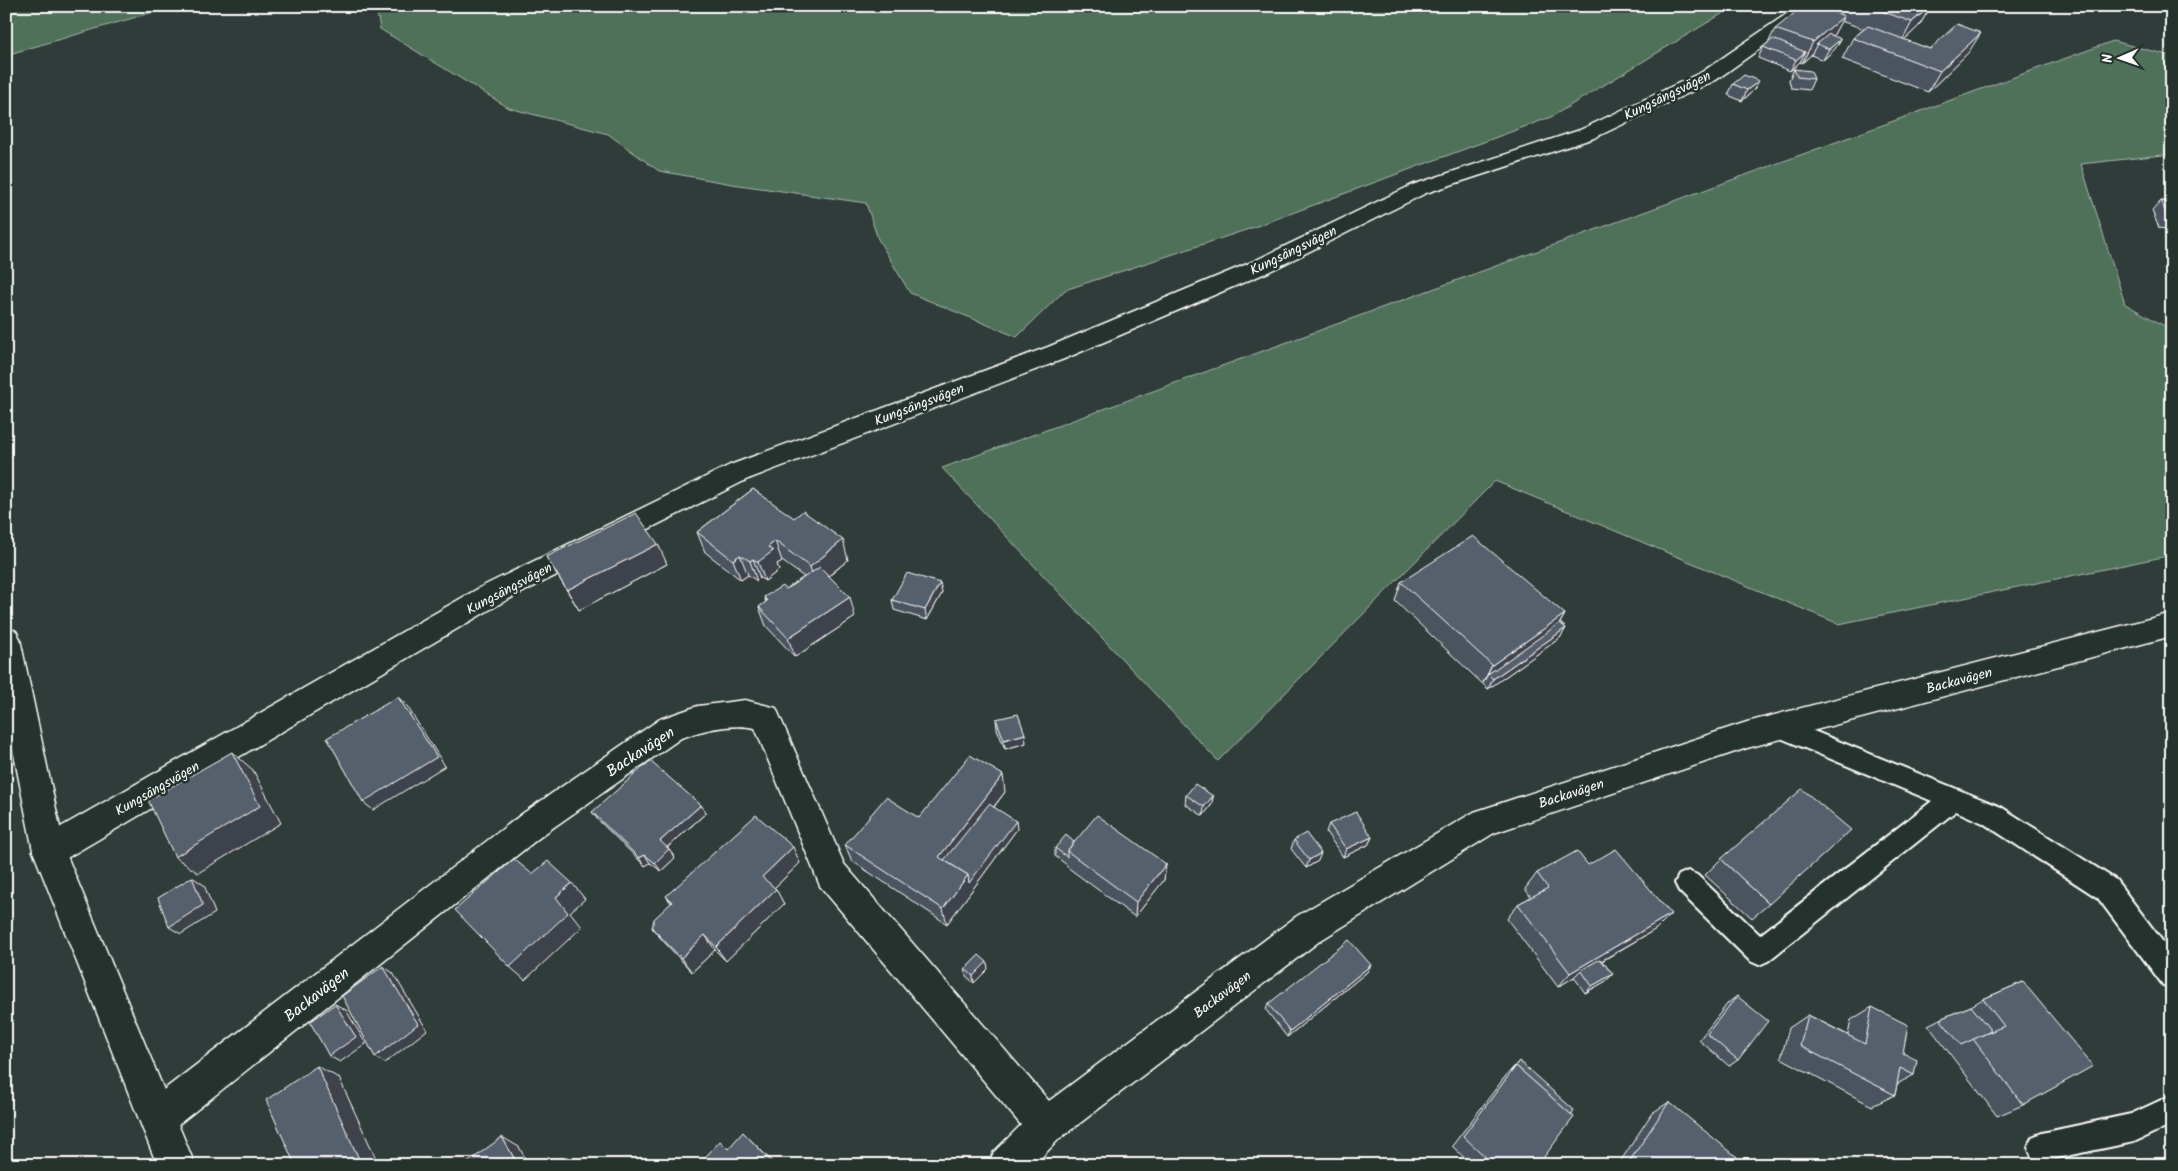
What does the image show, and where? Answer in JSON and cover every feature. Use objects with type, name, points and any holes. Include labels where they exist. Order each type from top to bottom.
[{"type":"street","name":"Kungsängsvägen","points":[[49,850],[491,595],[739,472],[1064,349],[1260,267],[1419,189],[1587,134],[1708,76],[1810,6]]},
{"type":"street","name":"Backavägen","points":[[1007,1165],[1046,1126],[1309,928],[1485,822],[1747,735],[2172,624]]},
{"type":"street","points":[[6,639],[49,850],[176,1165]]},
{"type":"street","name":"Backavägen","points":[[157,1118],[534,824],[671,728],[698,719],[745,713],[765,717],[832,875],[1046,1126]]},
{"type":"lane","points":[[1778,727],[1992,815],[2107,889],[2172,976]]},
{"type":"lane","points":[[1688,883],[1759,952],[1953,799]]},
{"type":"lane","points":[[2042,1147],[2134,1128],[2172,1109]]},
{"type":"green space","points":[[6,6],[174,6],[6,55]]},
{"type":"green space","points":[[376,6],[1735,6],[1551,117],[1249,229],[1065,290],[1017,337],[910,293],[878,239],[866,203],[732,184],[659,171],[608,134],[509,108],[380,29]]},
{"type":"green space","points":[[2113,41],[2172,56],[2172,154],[2081,164],[2125,304],[2172,330],[2172,555],[1839,624],[1495,481],[1218,761],[942,468]]},
{"type":"building","points":[[1803,6],[1819,6],[1844,16],[1813,42],[1775,29]]},
{"type":"building","points":[[1867,6],[1930,6],[1912,22]]},
{"type":"building","points":[[1957,24],[1981,33],[1940,71],[1853,38],[1868,26],[1930,49]]},
{"type":"building","points":[[1829,34],[1841,39],[1829,49],[1817,44]]},
{"type":"building","points":[[1773,39],[1805,52],[1796,60],[1763,47]]},
{"type":"building","points":[[1794,69],[1811,71],[1814,79],[1797,77]]},
{"type":"building","points":[[1744,75],[1759,81],[1747,90],[1733,84]]},
{"type":"building","points":[[2161,201],[2172,202],[2172,218],[2168,218]]},
{"type":"building","points":[[753,489],[794,518],[803,511],[843,540],[810,567],[775,541],[768,547],[773,551],[758,562],[753,559],[750,561],[740,555],[733,560],[697,532]]},
{"type":"building","points":[[636,513],[658,544],[567,590],[546,557]]},
{"type":"building","points":[[1473,536],[1565,614],[1492,665],[1401,582]]},
{"type":"building","points":[[820,567],[850,597],[788,638],[759,607],[767,601],[764,597],[782,586],[786,589]]},
{"type":"building","points":[[907,573],[940,583],[925,610],[892,600]]},
{"type":"building","points":[[1560,623],[1566,628],[1493,679],[1488,674]]},
{"type":"building","points":[[398,697],[437,757],[363,802],[327,738]]},
{"type":"building","points":[[1018,714],[1025,734],[1004,740],[996,719]]},
{"type":"building","points":[[232,752],[260,806],[175,857],[148,800]]},
{"type":"building","points":[[970,755],[1003,775],[939,857],[968,875],[943,909],[845,845],[886,797],[919,818]]},
{"type":"building","points":[[650,761],[701,805],[660,841],[669,849],[655,863],[645,855],[639,858],[592,812]]},
{"type":"building","points":[[1195,784],[1213,796],[1204,807],[1186,795]]},
{"type":"building","points":[[1802,789],[1851,830],[1769,904],[1721,859]]},
{"type":"building","points":[[989,804],[1016,821],[969,883],[968,875],[944,860]]},
{"type":"building","points":[[1356,812],[1372,837],[1346,849],[1329,824]]},
{"type":"building","points":[[756,815],[793,847],[762,877],[776,889],[716,947],[705,935],[681,958],[652,928],[654,919],[672,902],[666,896]]},
{"type":"building","points":[[1097,815],[1166,864],[1136,902],[1067,851]]},
{"type":"building","points":[[1306,833],[1321,853],[1309,860],[1294,840]]},
{"type":"building","points":[[1066,835],[1074,842],[1067,851],[1067,857],[1055,848]]},
{"type":"building","points":[[1616,849],[1671,914],[1570,973],[1518,904],[1548,888],[1537,873],[1577,851],[1588,865]]},
{"type":"building","points":[[514,859],[532,874],[548,861],[572,883],[556,897],[568,913],[510,967],[455,910]]},
{"type":"building","points":[[192,877],[203,905],[169,927],[158,898]]},
{"type":"building","points":[[1349,940],[1371,965],[1290,1031],[1268,1004]]},
{"type":"building","points":[[979,955],[987,962],[973,976],[965,969]]},
{"type":"building","points":[[1600,959],[1613,974],[1592,986],[1581,970]]},
{"type":"building","points":[[383,966],[418,1024],[375,1057],[342,996]]},
{"type":"building","points":[[2023,982],[2093,1066],[2023,1105],[1973,1039],[2004,1026],[1983,999]]},
{"type":"building","points":[[1737,996],[1768,1021],[1738,1060],[1707,1034]]},
{"type":"building","points":[[335,1004],[356,1037],[329,1056],[310,1022]]},
{"type":"building","points":[[1971,1006],[1991,1031],[1961,1045],[1940,1019]]},
{"type":"building","points":[[1872,1007],[1908,1025],[1903,1053],[1917,1060],[1914,1075],[1900,1068],[1895,1095],[1800,1046],[1808,1015],[1865,1044]]},
{"type":"building","points":[[1519,1061],[1574,1110],[1571,1115],[1516,1066],[1510,1072]]},
{"type":"building","points":[[317,1066],[359,1159],[351,1165],[295,1165],[266,1100]]},
{"type":"building","points":[[1516,1066],[1574,1117],[1538,1165],[1494,1165],[1463,1136]]},
{"type":"building","points":[[1669,1102],[1737,1157],[1733,1165],[1627,1165]]},
{"type":"building","points":[[743,1132],[772,1162],[769,1165],[698,1165],[720,1141],[728,1149]]},
{"type":"building","points":[[502,1137],[518,1165],[464,1165]]}]
